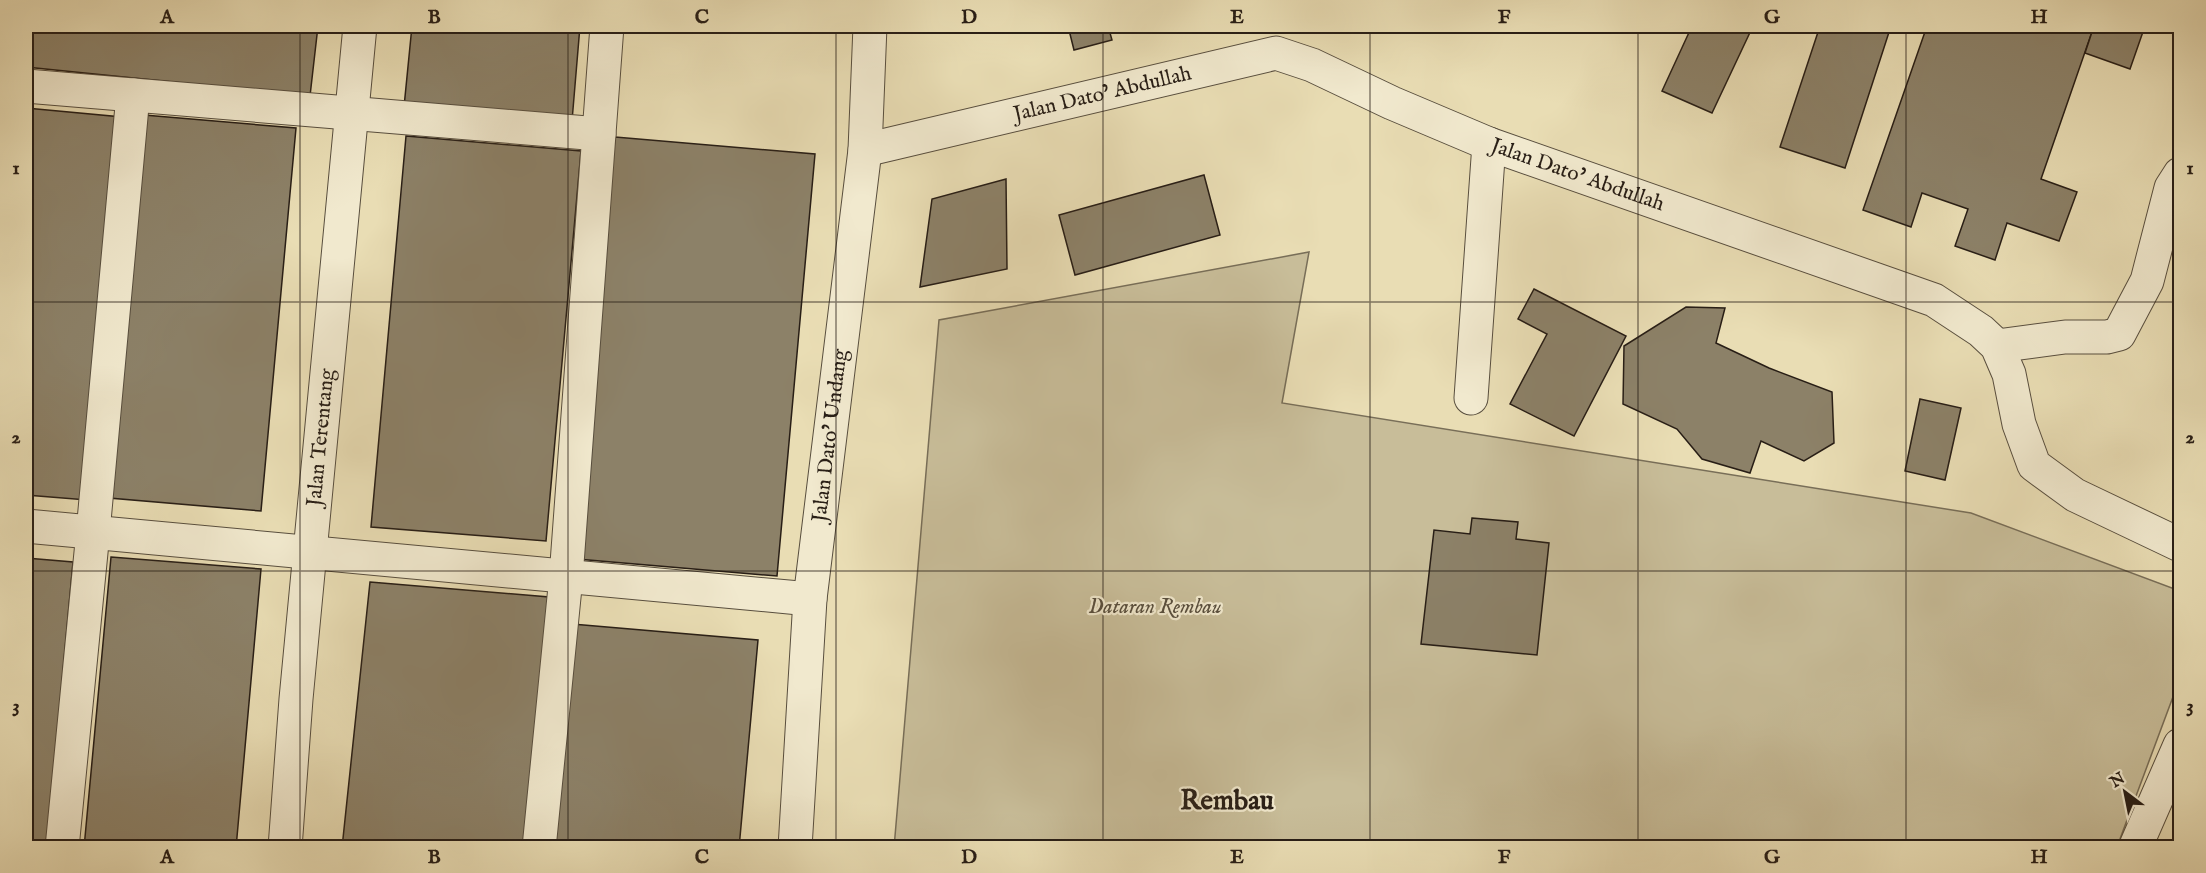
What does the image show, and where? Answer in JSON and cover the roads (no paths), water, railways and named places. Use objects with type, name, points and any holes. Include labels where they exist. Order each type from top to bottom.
[{"type":"street","name":"Jalan Terentang","points":[[285,848],[296,699],[360,26]]},
{"type":"street","points":[[539,848],[566,577],[607,26]]},
{"type":"street","name":"Jalan Dato’ Undang","points":[[795,848],[810,599],[865,150],[870,26]]},
{"type":"street","name":"Jalan Dato’ Abdullah","points":[[865,150],[1246,59],[1273,39],[1312,65],[1392,103],[1490,144],[1934,300],[1981,332],[1997,346],[2009,374],[2019,424],[2034,465],[2075,495],[2181,545]]},
{"type":"street","points":[[26,86],[599,134]]},
{"type":"street","points":[[62,848],[133,95]]},
{"type":"street","points":[[1471,398],[1490,144]]},
{"type":"street","points":[[1997,346],[2065,337],[2107,337],[2119,333],[2147,281],[2171,188],[2181,174]]},
{"type":"street","points":[[26,526],[810,599]]},
{"type":"street","points":[[2135,848],[2181,745]]},
{"type":"district","name":"Rembau","points":[[1227,802]]},
{"type":"park label","name":"Dataran Rembau","points":[[1155,607]]}]
